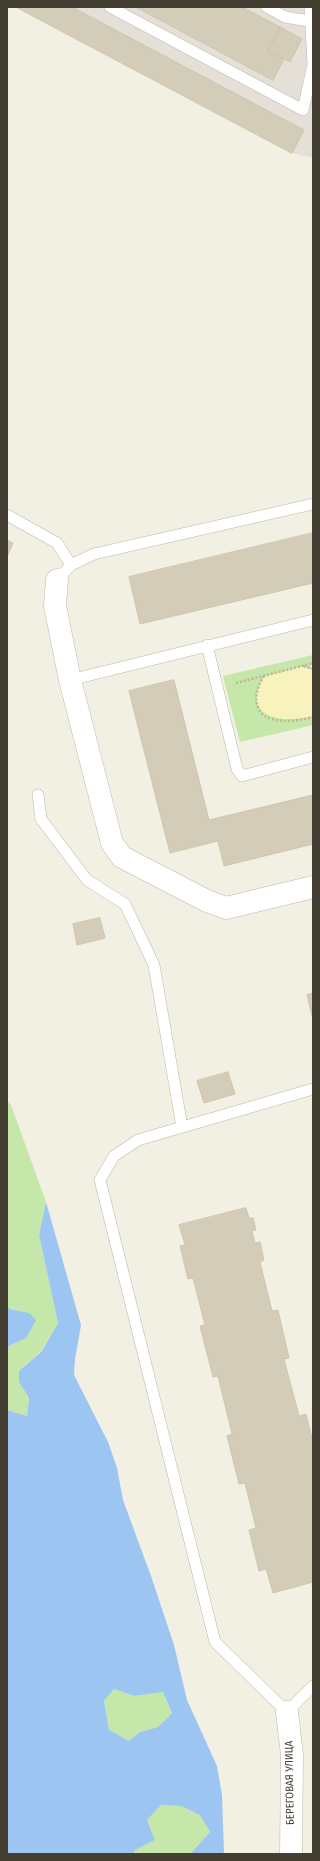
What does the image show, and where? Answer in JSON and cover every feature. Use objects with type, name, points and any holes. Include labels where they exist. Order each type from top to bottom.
[{"type":"street","points":[[64,572],[55,606],[70,680],[112,843],[122,857],[206,901],[226,908],[313,887]]},
{"type":"street","name":"БЕРЕГОВАЯ УЛИЦА","points":[[287,1712],[292,1755],[290,1854]]},
{"type":"lane","points":[[110,7],[303,110],[313,65],[309,21],[310,7]]},
{"type":"lane","points":[[266,7],[285,17],[309,21]]},
{"type":"lane","points":[[7,515],[57,543],[64,572],[94,554],[313,504]]},
{"type":"lane","points":[[70,680],[313,620]]},
{"type":"lane","points":[[207,645],[238,769],[242,776],[313,757]]},
{"type":"lane","points":[[38,795],[41,819],[87,880],[125,904],[154,965],[182,1127]]},
{"type":"lane","points":[[313,1089],[138,1140],[114,1156],[100,1180],[215,1642],[287,1712],[313,1686]]},
{"type":"path","points":[[233,683],[313,663]]},
{"type":"path","points":[[304,666],[313,669]]},
{"type":"path","points":[[264,676],[257,685],[255,694],[260,712],[271,719],[281,721],[313,717]]},
{"type":"shaded area","points":[[16,7],[313,7],[313,158],[292,153]]},
{"type":"green space","points":[[313,655],[313,665],[309,666],[313,668],[313,670],[302,667],[264,677],[282,719],[313,716],[313,725],[240,742],[223,676]]},
{"type":"green space","points":[[7,1100],[11,1105],[46,1202],[39,1235],[58,1323],[40,1352],[19,1371],[19,1382],[29,1398],[27,1416],[7,1410],[7,1347],[26,1338],[29,1313],[10,1309],[7,1306]]},
{"type":"green space","points":[[114,1689],[134,1696],[163,1692],[172,1713],[158,1727],[140,1732],[129,1741],[109,1731],[104,1701]]},
{"type":"green space","points":[[160,1805],[181,1806],[201,1815],[210,1832],[190,1854],[133,1854],[135,1850],[155,1840],[147,1820]]},
{"type":"sand","points":[[302,667],[313,670],[313,716],[289,719],[268,715],[261,709],[257,702],[258,691],[264,677]]},
{"type":"water","points":[[46,1202],[81,1325],[75,1359],[74,1375],[108,1442],[117,1468],[123,1500],[174,1645],[187,1700],[217,1766],[222,1795],[224,1854],[190,1854],[210,1832],[200,1815],[181,1806],[161,1805],[147,1820],[155,1840],[135,1850],[133,1854],[7,1854],[7,1410],[27,1416],[29,1398],[19,1382],[19,1371],[41,1352],[58,1323],[39,1235]],"holes":[[[114,1689],[134,1696],[163,1692],[172,1713],[158,1727],[140,1732],[129,1741],[109,1730],[104,1701]]]},
{"type":"water","points":[[7,1306],[10,1309],[29,1313],[36,1320],[26,1338],[7,1347]]},
{"type":"building","points":[[16,7],[72,7],[304,130],[292,153]]},
{"type":"building","points":[[136,7],[242,7],[280,27],[268,51],[284,59],[273,80]]},
{"type":"building","points":[[280,27],[302,39],[290,62],[268,51]]},
{"type":"building","points":[[313,533],[313,583],[140,624],[129,577]]},
{"type":"building","points":[[7,540],[13,543],[7,557]]},
{"type":"building","points":[[174,680],[209,820],[313,795],[313,844],[224,866],[218,841],[170,853],[129,691]]},
{"type":"building","points":[[100,918],[105,938],[77,945],[73,924]]},
{"type":"building","points":[[313,993],[313,1015],[312,1016],[307,995]]},
{"type":"building","points":[[228,1072],[235,1094],[204,1103],[197,1081]]},
{"type":"building","points":[[246,1208],[249,1218],[253,1218],[256,1230],[252,1231],[255,1243],[260,1242],[264,1260],[260,1262],[272,1311],[278,1310],[289,1358],[284,1359],[299,1416],[306,1414],[313,1442],[313,1582],[273,1593],[266,1569],[259,1571],[249,1530],[256,1528],[245,1483],[239,1484],[227,1436],[232,1434],[218,1376],[213,1377],[200,1326],[205,1325],[193,1278],[188,1279],[180,1246],[185,1245],[179,1225]]}]
